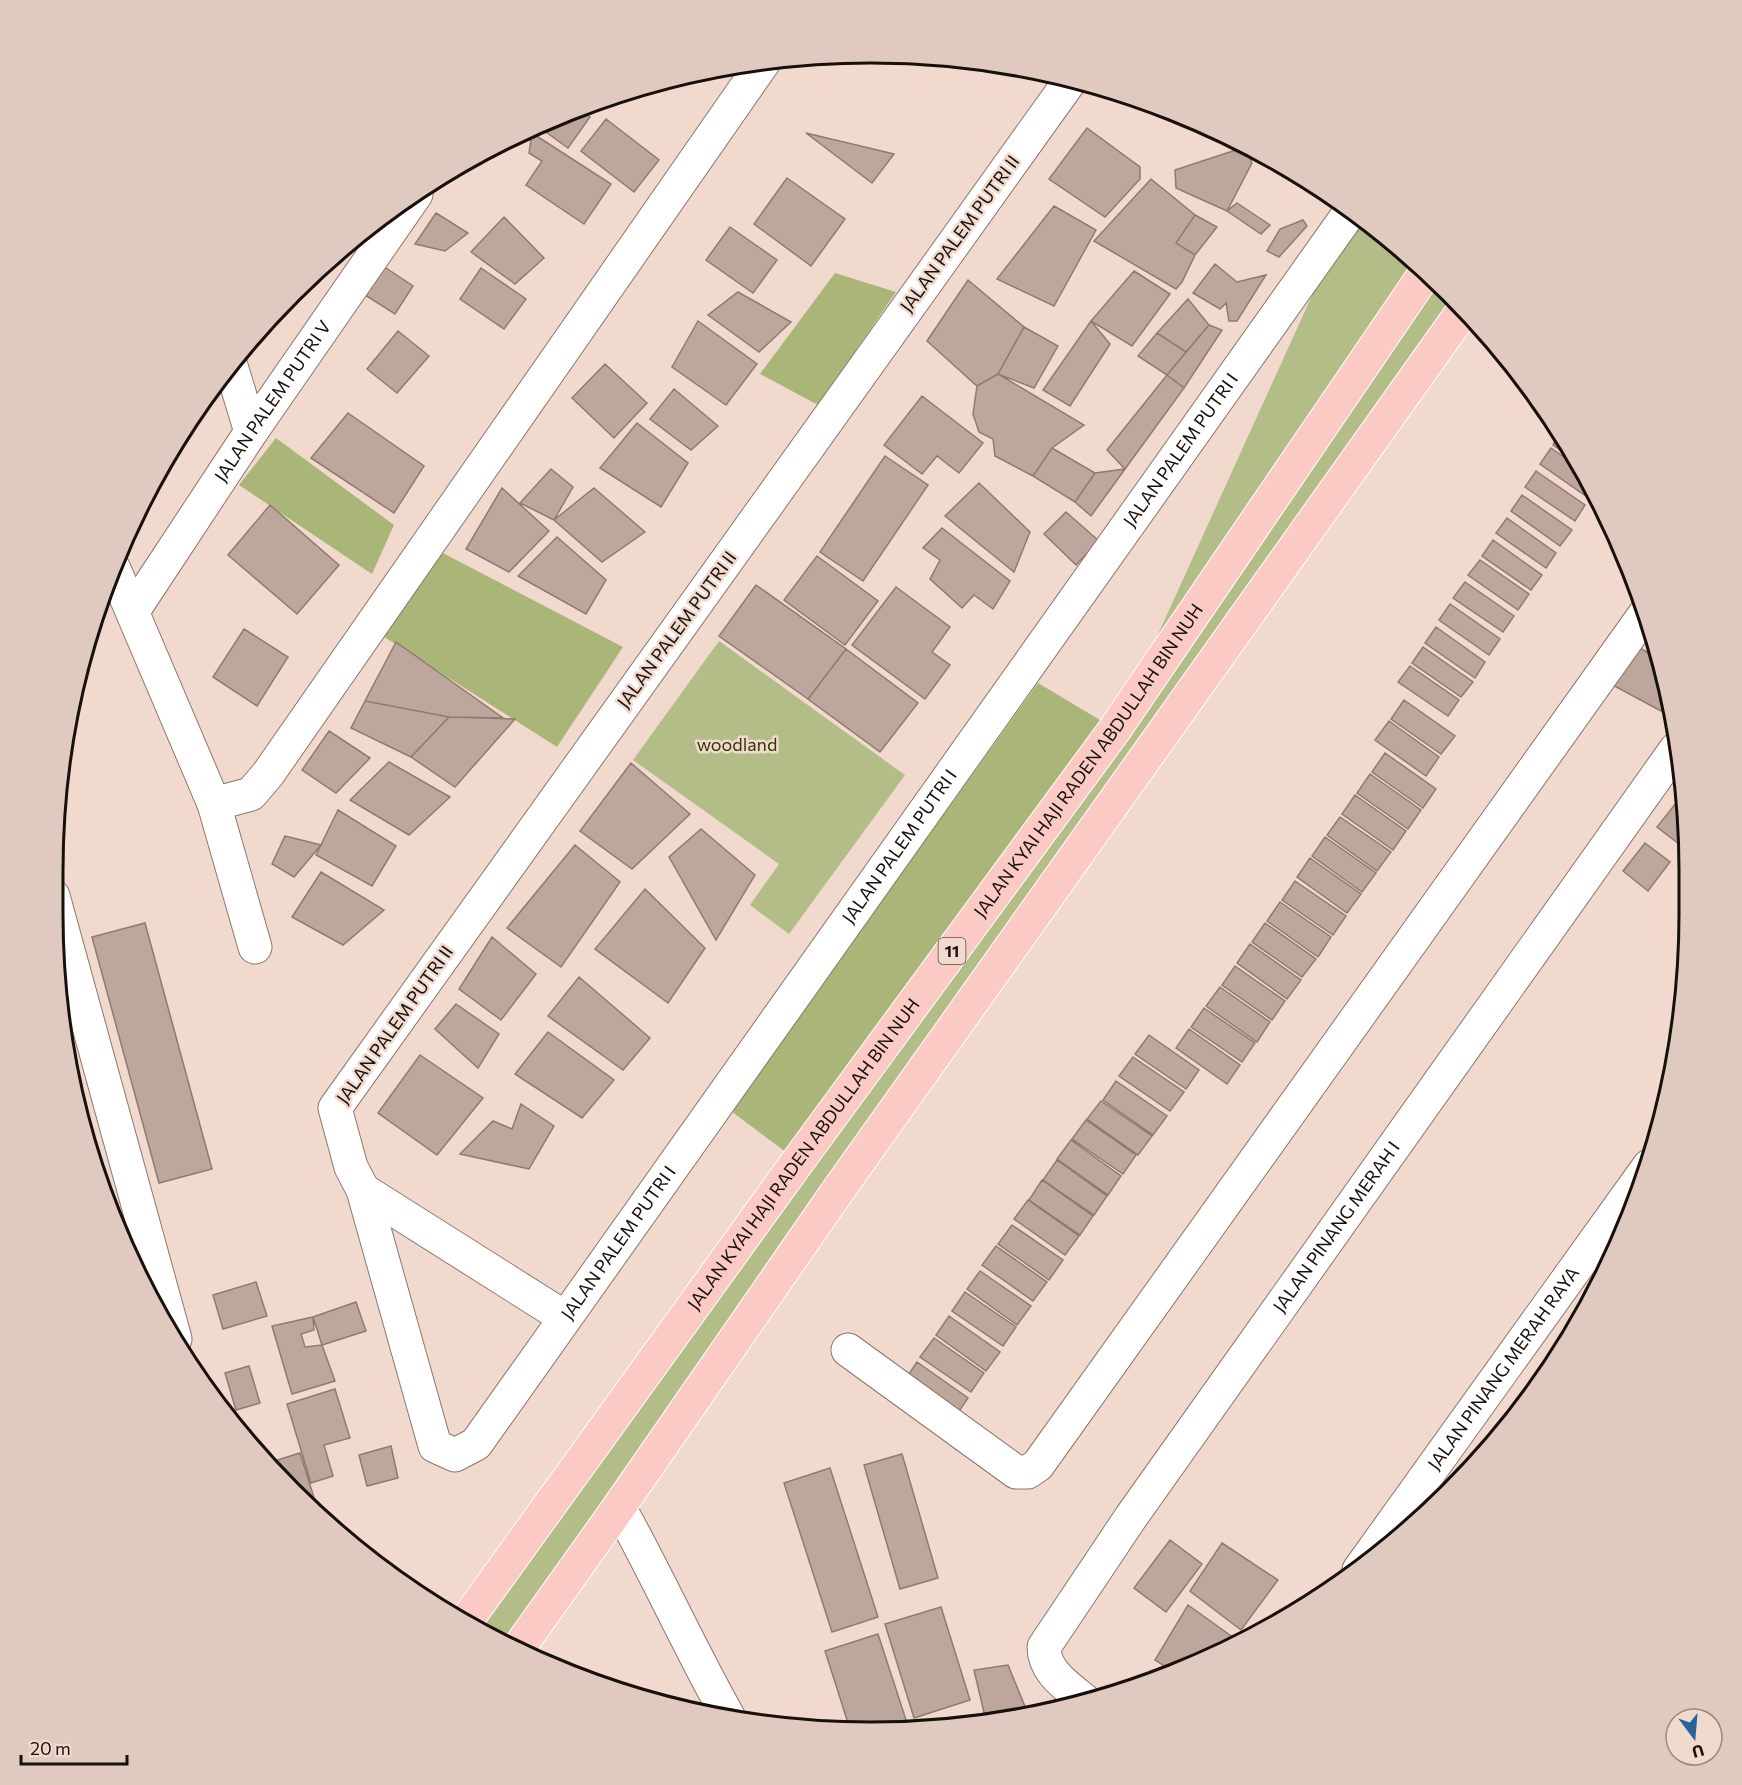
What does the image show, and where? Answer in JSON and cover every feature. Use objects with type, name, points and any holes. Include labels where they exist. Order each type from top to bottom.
[{"type":"highway","name":"JALAN KYAI HAJI RADEN ABDULLAH BIN NUH","points":[[470,1616],[798,1161],[1115,729],[1421,280]]},
{"type":"highway","points":[[522,1643],[619,1508],[837,1192],[1458,317]]},
{"type":"highway","points":[[798,1161],[837,1192]]},
{"type":"street","points":[[214,804],[251,794],[268,774],[757,72]]},
{"type":"street","name":"JALAN PALEM PUTRI II","points":[[435,1446],[363,1190],[351,1167],[335,1108],[1065,88]]},
{"type":"street","name":"JALAN PALEM PUTRI I","points":[[435,1446],[455,1455],[476,1444],[1346,218]]},
{"type":"street","name":"JALAN PALEM PUTRI V","points":[[133,611],[387,224]]},
{"type":"street","points":[[234,375],[251,432]]},
{"type":"street","points":[[118,579],[214,804],[255,948]]},
{"type":"street","points":[[848,1350],[1017,1472],[1028,1472],[1038,1466],[1639,622]]},
{"type":"street","name":"JALAN PINANG MERAH I","points":[[1077,1695],[1050,1671],[1044,1659],[1044,1647],[1131,1517],[1670,757]]},
{"type":"street","points":[[64,948],[115,1181],[157,1292]]},
{"type":"street","points":[[363,1190],[564,1317]]},
{"type":"street","name":"JALAN PINANG MERAH RAYA","points":[[1380,1541],[1627,1196]]},
{"type":"street","points":[[619,1508],[658,1578],[696,1660],[723,1708]]},
{"type":"green space","points":[[1347,218],[1404,264],[1458,316],[520,1642],[470,1616],[1115,729]]},
{"type":"green space","points":[[835,273],[896,292],[818,405],[760,374]]},
{"type":"green space","points":[[276,438],[394,525],[372,574],[239,485]]},
{"type":"green space","points":[[437,550],[623,647],[557,747],[378,633]]},
{"type":"green space","name":"woodland","points":[[719,641],[905,775],[789,934],[750,905],[779,864],[633,760]]},
{"type":"green space","points":[[1038,683],[1115,729],[798,1161],[731,1111]]},
{"type":"building","points":[[587,115],[590,117],[568,148],[546,132]]},
{"type":"building","points":[[606,119],[659,160],[634,192],[581,151]]},
{"type":"building","points":[[1087,128],[1140,167],[1140,179],[1105,217],[1049,179]]},
{"type":"building","points":[[806,133],[894,154],[872,183]]},
{"type":"building","points":[[537,136],[611,184],[584,224],[526,185],[542,161],[529,153],[531,138]]},
{"type":"building","points":[[1236,150],[1250,157],[1252,163],[1227,211],[1176,188],[1175,170]]},
{"type":"building","points":[[787,178],[845,219],[811,266],[754,224]]},
{"type":"building","points":[[1151,179],[1195,215],[1176,243],[1195,255],[1182,282],[1176,289],[1094,241]]},
{"type":"building","points":[[1237,203],[1270,225],[1261,234],[1227,211]]},
{"type":"building","points":[[1054,206],[1096,230],[1054,306],[997,279]]},
{"type":"building","points":[[436,213],[468,233],[445,251],[415,244]]},
{"type":"building","points":[[1195,215],[1217,227],[1195,255],[1176,243]]},
{"type":"building","points":[[504,217],[544,258],[515,284],[471,252]]},
{"type":"building","points":[[1303,220],[1307,226],[1279,257],[1267,251],[1280,229]]},
{"type":"building","points":[[730,227],[777,260],[753,293],[706,260]]},
{"type":"building","points":[[1215,264],[1237,282],[1266,275],[1237,321],[1229,321],[1226,303],[1220,309],[1193,293]]},
{"type":"building","points":[[383,266],[413,286],[395,314],[365,295]]},
{"type":"building","points":[[481,268],[526,299],[504,329],[460,299]]},
{"type":"building","points":[[1134,271],[1170,294],[1132,346],[1091,321]]},
{"type":"building","points":[[968,280],[1024,327],[998,374],[977,386],[927,341]]},
{"type":"building","points":[[738,292],[791,322],[759,352],[708,315]]},
{"type":"building","points":[[1188,299],[1209,325],[1186,352],[1157,333]]},
{"type":"building","points":[[698,321],[757,364],[726,405],[672,367]]},
{"type":"building","points":[[1091,321],[1110,344],[1070,406],[1043,390]]},
{"type":"building","points":[[1209,325],[1222,330],[1184,388],[1167,375]]},
{"type":"building","points":[[1024,327],[1058,346],[1034,388],[998,374]]},
{"type":"building","points":[[398,331],[429,356],[397,393],[367,369]]},
{"type":"building","points":[[1157,333],[1186,352],[1167,375],[1138,356]]},
{"type":"building","points":[[605,364],[647,403],[614,438],[572,398]]},
{"type":"building","points":[[998,374],[1084,425],[1052,448],[1033,476],[995,456],[993,439],[979,432],[973,414],[977,386]]},
{"type":"building","points":[[1167,375],[1184,388],[1125,469],[1107,450]]},
{"type":"building","points":[[674,389],[718,426],[691,450],[650,419]]},
{"type":"building","points":[[922,396],[983,443],[959,473],[937,456],[922,474],[884,445]]},
{"type":"building","points":[[348,413],[424,466],[394,513],[311,458]]},
{"type":"building","points":[[637,423],[688,463],[661,507],[600,468]]},
{"type":"building","points":[[1052,448],[1095,473],[1075,502],[1033,476]]},
{"type":"building","points":[[1551,448],[1565,458],[1587,497],[1540,464]]},
{"type":"building","points":[[885,456],[928,485],[863,581],[820,552]]},
{"type":"building","points":[[551,469],[573,487],[554,520],[520,503]]},
{"type":"building","points":[[1125,469],[1091,516],[1075,502],[1095,473]]},
{"type":"building","points":[[1536,471],[1585,505],[1575,521],[1525,487]]},
{"type":"building","points":[[979,483],[1030,532],[1014,572],[945,516]]},
{"type":"building","points":[[502,488],[549,531],[509,572],[466,549]]},
{"type":"building","points":[[594,488],[645,532],[602,562],[554,520]]},
{"type":"building","points":[[1522,495],[1572,530],[1560,546],[1511,511]]},
{"type":"building","points":[[270,505],[339,565],[297,614],[228,555]]},
{"type":"building","points":[[1066,512],[1099,541],[1076,565],[1044,534]]},
{"type":"building","points":[[1507,518],[1556,553],[1546,568],[1496,533]]},
{"type":"building","points":[[942,528],[1010,581],[993,609],[974,595],[962,608],[930,579],[940,560],[923,548]]},
{"type":"building","points":[[557,537],[606,580],[586,614],[518,576]]},
{"type":"building","points":[[1493,540],[1542,575],[1531,590],[1482,556]]},
{"type":"building","points":[[817,556],[878,601],[845,645],[784,600]]},
{"type":"building","points":[[1480,560],[1529,594],[1518,610],[1468,575]]},
{"type":"building","points":[[1465,582],[1514,616],[1503,632],[1453,598]]},
{"type":"building","points":[[756,585],[846,649],[808,699],[719,636]]},
{"type":"building","points":[[896,587],[950,627],[932,652],[950,665],[925,699],[852,645]]},
{"type":"building","points":[[1450,604],[1500,639],[1489,655],[1439,620]]},
{"type":"building","points":[[1436,627],[1485,662],[1475,678],[1425,643]]},
{"type":"building","points":[[244,629],[288,657],[257,706],[213,677]]},
{"type":"building","points":[[396,642],[503,718],[449,717],[365,701]]},
{"type":"building","points":[[1633,644],[1648,653],[1662,710],[1661,711],[1607,682]]},
{"type":"building","points":[[1423,647],[1473,682],[1461,697],[1412,663]]},
{"type":"building","points":[[846,649],[918,703],[880,752],[808,699]]},
{"type":"building","points":[[1410,666],[1459,700],[1448,716],[1398,682]]},
{"type":"building","points":[[1404,700],[1455,736],[1441,754],[1391,719]]},
{"type":"building","points":[[365,701],[449,717],[411,757],[351,728]]},
{"type":"building","points":[[449,717],[515,719],[455,787],[411,757]]},
{"type":"building","points":[[1389,721],[1439,757],[1426,776],[1375,740]]},
{"type":"building","points":[[329,731],[370,758],[336,793],[302,770]]},
{"type":"building","points":[[1385,753],[1436,789],[1423,808],[1372,772]]},
{"type":"building","points":[[389,762],[450,797],[409,835],[350,800]]},
{"type":"building","points":[[631,763],[690,814],[632,869],[580,831]]},
{"type":"building","points":[[1370,774],[1421,810],[1408,829],[1357,793]]},
{"type":"building","points":[[1355,795],[1406,831],[1393,850],[1342,814]]},
{"type":"building","points":[[1676,804],[1678,843],[1657,827]]},
{"type":"building","points":[[338,810],[396,846],[372,886],[316,855]]},
{"type":"building","points":[[1340,817],[1391,852],[1377,871],[1327,835]]},
{"type":"building","points":[[701,829],[755,875],[716,940],[669,857]]},
{"type":"building","points":[[285,836],[321,845],[294,877],[272,864]]},
{"type":"building","points":[[1325,837],[1376,873],[1362,892],[1312,856]]},
{"type":"building","points":[[1645,843],[1670,862],[1648,891],[1623,871]]},
{"type":"building","points":[[575,845],[620,882],[561,967],[507,928]]},
{"type":"building","points":[[1310,858],[1361,894],[1347,913],[1297,877]]},
{"type":"building","points":[[321,872],[384,910],[343,945],[292,917]]},
{"type":"building","points":[[1295,881],[1346,916],[1333,935],[1282,900]]},
{"type":"building","points":[[645,889],[705,948],[668,1003],[595,949]]},
{"type":"building","points":[[1280,902],[1331,937],[1318,957],[1267,921]]},
{"type":"building","points":[[145,923],[212,1169],[159,1183],[92,937]]},
{"type":"building","points":[[1265,923],[1316,959],[1302,977],[1252,942]]},
{"type":"building","points":[[492,937],[536,974],[501,1020],[459,989]]},
{"type":"building","points":[[1250,944],[1301,980],[1287,999],[1237,963]]},
{"type":"building","points":[[1235,966],[1285,1001],[1272,1020],[1222,985]]},
{"type":"building","points":[[579,977],[650,1038],[623,1070],[548,1016]]},
{"type":"building","points":[[1220,987],[1270,1022],[1257,1042],[1206,1006]]},
{"type":"building","points":[[456,1004],[499,1034],[478,1068],[435,1029]]},
{"type":"building","points":[[1204,1008],[1255,1043],[1242,1062],[1191,1027]]},
{"type":"building","points":[[1189,1029],[1240,1065],[1227,1084],[1176,1048]]},
{"type":"building","points":[[548,1032],[614,1080],[582,1118],[515,1074]]},
{"type":"building","points":[[1149,1035],[1199,1070],[1186,1089],[1135,1054]]},
{"type":"building","points":[[420,1055],[483,1098],[437,1155],[378,1113]]},
{"type":"building","points":[[1133,1057],[1184,1092],[1170,1111],[1119,1076]]},
{"type":"building","points":[[1116,1081],[1167,1116],[1153,1135],[1103,1100]]},
{"type":"building","points":[[1101,1101],[1152,1136],[1138,1155],[1087,1119]]},
{"type":"building","points":[[521,1104],[554,1126],[529,1169],[460,1154],[493,1121],[512,1129]]},
{"type":"building","points":[[1086,1120],[1136,1155],[1123,1174],[1072,1139]]},
{"type":"building","points":[[1071,1140],[1121,1176],[1108,1195],[1057,1159]]},
{"type":"building","points":[[1057,1160],[1107,1196],[1094,1215],[1043,1180]]},
{"type":"building","points":[[1042,1180],[1093,1216],[1080,1235],[1029,1200]]},
{"type":"building","points":[[1028,1200],[1079,1236],[1065,1255],[1014,1219]]},
{"type":"building","points":[[1012,1225],[1063,1260],[1049,1280],[998,1244]]},
{"type":"building","points":[[996,1246],[1047,1282],[1033,1301],[982,1265]]},
{"type":"building","points":[[980,1271],[1031,1306],[1017,1325],[967,1289]]},
{"type":"building","points":[[256,1282],[267,1316],[223,1329],[213,1295]]},
{"type":"building","points":[[965,1292],[1016,1327],[1003,1346],[952,1311]]},
{"type":"building","points":[[356,1302],[366,1331],[322,1345],[313,1317]]},
{"type":"building","points":[[949,1316],[1000,1352],[986,1371],[936,1335]]},
{"type":"building","points":[[313,1317],[314,1330],[301,1334],[305,1347],[322,1345],[335,1381],[292,1394],[272,1326]]},
{"type":"building","points":[[934,1338],[984,1373],[971,1392],[920,1357]]},
{"type":"building","points":[[917,1362],[968,1398],[955,1417],[904,1381]]},
{"type":"building","points":[[249,1366],[260,1403],[236,1410],[225,1373]]},
{"type":"building","points":[[335,1389],[350,1438],[324,1445],[333,1476],[311,1483],[287,1404]]},
{"type":"building","points":[[391,1446],[398,1478],[367,1486],[359,1455]]},
{"type":"building","points":[[300,1453],[314,1499],[300,1485],[277,1460]]},
{"type":"building","points":[[902,1454],[938,1578],[900,1589],[864,1465]]},
{"type":"building","points":[[830,1468],[878,1617],[832,1632],[784,1483]]},
{"type":"building","points":[[1170,1540],[1202,1564],[1166,1612],[1134,1588]]},
{"type":"building","points":[[1222,1543],[1278,1580],[1241,1630],[1190,1591]]},
{"type":"building","points":[[1188,1605],[1232,1637],[1164,1666],[1155,1660]]},
{"type":"building","points":[[941,1607],[970,1700],[914,1718],[885,1624]]},
{"type":"building","points":[[878,1634],[906,1721],[847,1721],[825,1651]]},
{"type":"building","points":[[1008,1665],[1025,1707],[984,1714],[974,1670]]}]
